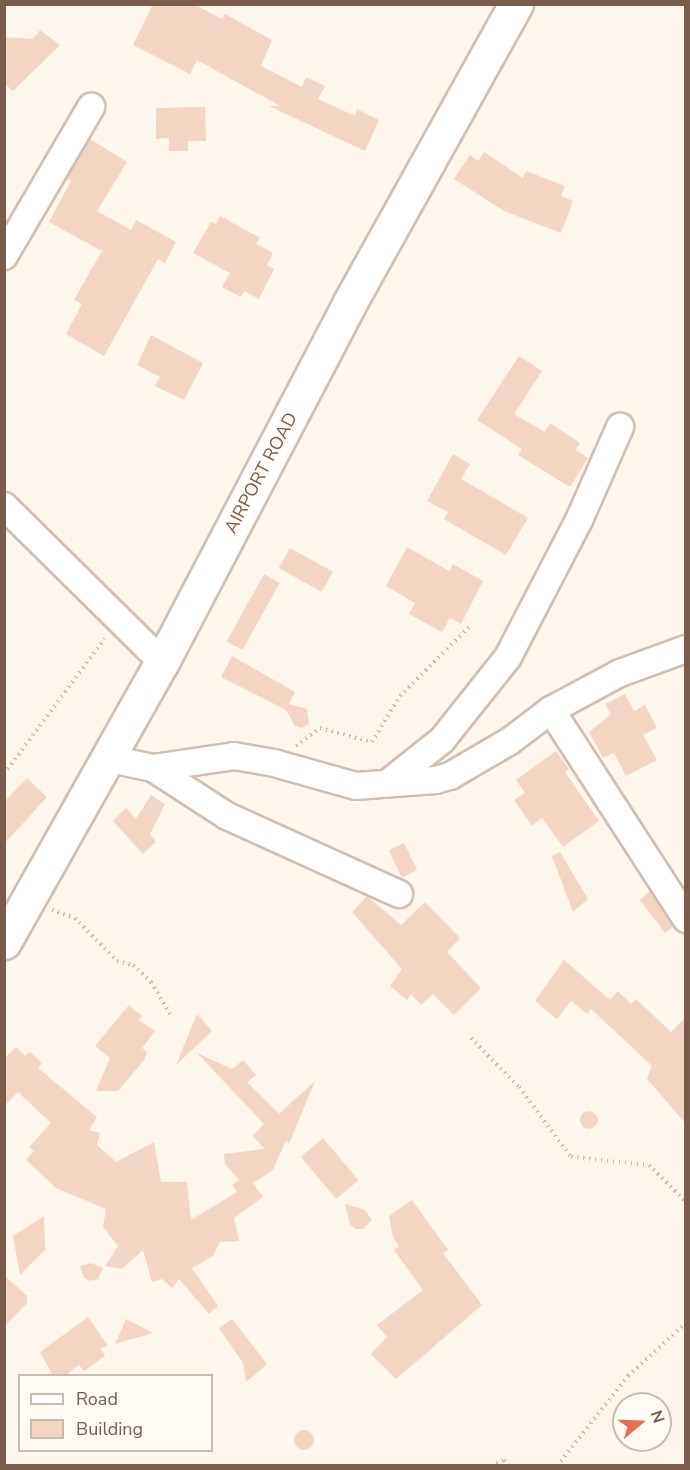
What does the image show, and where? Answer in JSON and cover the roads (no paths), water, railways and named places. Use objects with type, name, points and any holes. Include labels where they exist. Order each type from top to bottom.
[{"type":"street","name":"AIRPORT ROAD","points":[[4,942],[105,758],[162,662],[350,302],[516,4]]},
{"type":"street","points":[[4,256],[91,107]]},
{"type":"street","points":[[388,783],[442,740],[508,657],[579,520],[620,427]]},
{"type":"street","points":[[4,506],[162,662]]},
{"type":"street","points":[[105,758],[153,768],[234,756],[274,763],[356,786],[450,776],[510,741],[551,710],[621,673],[686,649]]},
{"type":"street","points":[[551,710],[686,919]]},
{"type":"street","points":[[153,768],[227,816],[399,894]]}]
